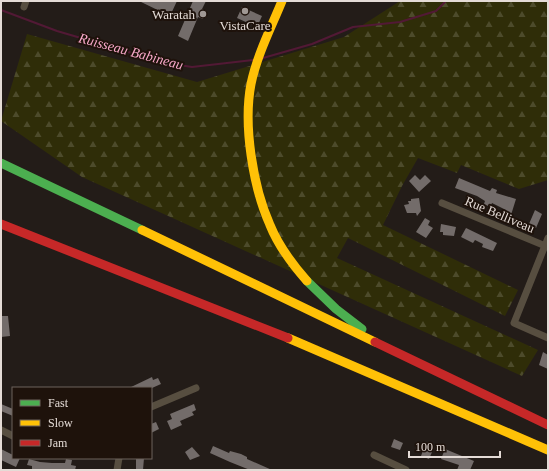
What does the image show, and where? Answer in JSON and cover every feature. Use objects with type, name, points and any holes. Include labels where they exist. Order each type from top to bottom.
[{"type":"highway","points":[[282,1],[257,60],[249,95],[250,136],[256,184],[273,234],[295,267],[325,300],[348,320],[396,353]]},
{"type":"highway","points":[[1,163],[548,425]]},
{"type":"highway","points":[[1,224],[324,352],[548,450]]},
{"type":"street","name":"Rue Belliveau","points":[[442,203],[546,247]]},
{"type":"street","points":[[548,238],[546,247],[530,280],[514,323],[548,338]]},
{"type":"street","points":[[152,407],[196,388]]},
{"type":"street","points":[[1,430],[12,436]]},
{"type":"street","points":[[374,455],[406,470]]},
{"type":"street","points":[[117,470],[119,459]]},
{"type":"green space","points":[[400,1],[548,1],[548,180],[519,189],[461,165],[457,173],[418,158],[402,186],[383,225],[518,290],[505,316],[348,238],[337,258],[538,350],[522,376],[82,177],[1,121],[27,34],[197,82],[344,37]]},
{"type":"building","points":[[139,1],[177,1],[170,16]]},
{"type":"building","points":[[193,1],[206,1],[202,9],[206,11],[203,19],[198,17],[188,41],[178,36]]},
{"type":"building","points":[[242,7],[262,16],[257,27],[237,18]]},
{"type":"building","points":[[415,175],[420,180],[425,175],[431,181],[419,192],[409,181]]},
{"type":"building","points":[[459,178],[490,191],[492,188],[497,190],[496,193],[516,199],[511,215],[505,212],[506,210],[492,203],[490,207],[484,204],[485,201],[477,196],[455,188]]},
{"type":"building","points":[[419,198],[421,211],[417,216],[416,213],[407,213],[404,205],[409,204],[408,201],[411,201],[411,199]]},
{"type":"building","points":[[535,210],[542,214],[536,228],[529,224]]},
{"type":"building","points":[[425,218],[430,221],[428,225],[433,228],[426,238],[416,232]]},
{"type":"building","points":[[441,224],[456,227],[454,236],[443,235],[443,232],[440,232]]},
{"type":"building","points":[[466,228],[497,243],[493,251],[482,247],[483,244],[475,240],[473,243],[461,237]]},
{"type":"building","points":[[1,316],[8,316],[10,336],[1,337]]},
{"type":"building","points":[[543,352],[548,355],[548,369],[539,365]]},
{"type":"building","points":[[152,377],[153,380],[158,378],[161,384],[152,388],[131,387]]},
{"type":"building","points":[[1,404],[12,409],[12,416],[1,411]]},
{"type":"building","points":[[194,404],[196,410],[192,412],[194,415],[180,421],[182,425],[171,430],[167,421],[172,419],[170,414]]},
{"type":"building","points":[[156,422],[159,429],[152,432],[152,424]]},
{"type":"building","points":[[394,439],[403,443],[400,450],[391,447]]},
{"type":"building","points":[[213,446],[229,453],[230,451],[241,454],[247,457],[247,459],[272,470],[250,470],[230,462],[210,453]]},
{"type":"building","points":[[192,447],[200,456],[190,460],[185,452]]},
{"type":"building","points":[[424,448],[432,452],[429,459],[421,456]]},
{"type":"building","points":[[1,449],[12,454],[12,459],[20,459],[16,467],[1,460]]},
{"type":"building","points":[[445,449],[474,461],[470,470],[457,470],[459,465],[441,459]]},
{"type":"building","points":[[29,459],[40,462],[65,463],[66,459],[72,460],[71,465],[76,466],[75,470],[32,469],[32,466],[27,465]]},
{"type":"building","points":[[136,459],[144,459],[143,470],[136,470]]},
{"type":"waterway","name":"Ruisseau Babineau","points":[[263,58],[312,44],[353,27],[400,22],[436,11],[446,1]]},
{"type":"waterway","name":"Ruisseau Babineau","points":[[1,10],[57,31],[166,63],[192,67],[253,60]]},
{"type":"traffic: fast","points":[[1,163],[142,230]]},
{"type":"traffic: fast","points":[[307,281],[336,309],[362,329]]},
{"type":"traffic: slow","points":[[282,1],[261,52],[251,84],[248,118],[249,137],[254,174],[264,210],[270,225],[286,254],[307,281]]},
{"type":"traffic: slow","points":[[142,230],[375,342]]},
{"type":"traffic: slow","points":[[288,338],[548,450]]},
{"type":"traffic: jam","points":[[1,224],[288,338]]},
{"type":"traffic: jam","points":[[375,342],[548,425]]},
{"type":"place","name":"VistaCare","points":[[245,11]]},
{"type":"place","name":"Waratah","points":[[203,14]]}]
